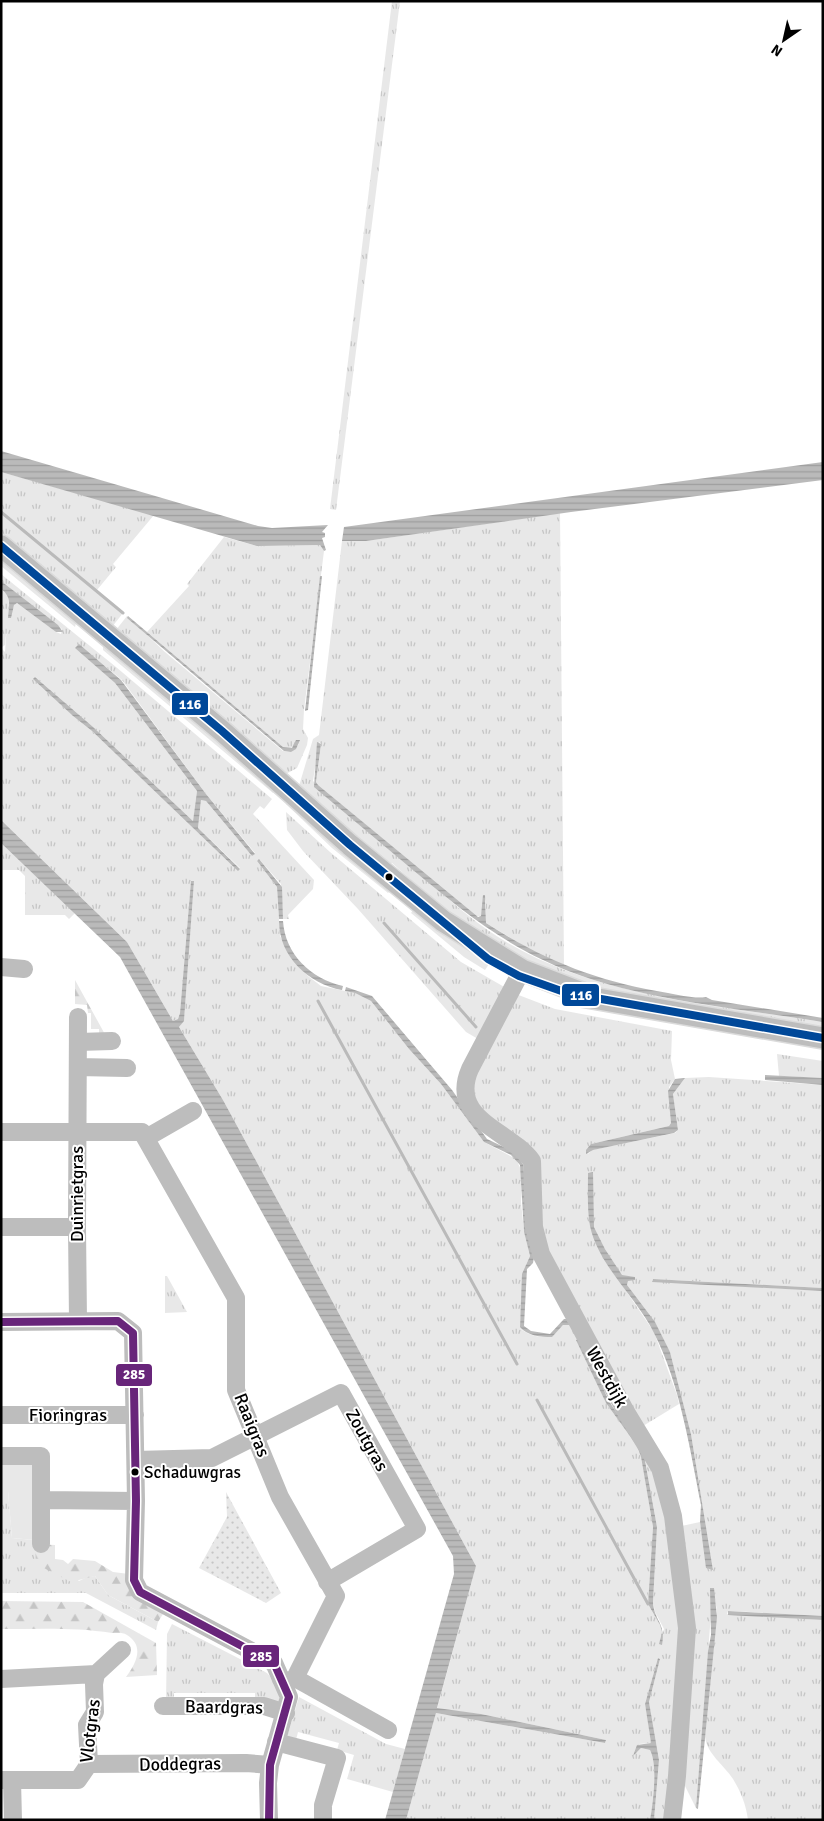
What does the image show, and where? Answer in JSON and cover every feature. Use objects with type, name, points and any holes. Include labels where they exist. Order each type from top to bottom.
[{"type":"main road","points":[[1,546],[222,731],[350,845],[443,921],[520,973],[567,993],[823,1038]]},
{"type":"street","points":[[1,967],[24,969]]},
{"type":"street","name":"Westdijk","points":[[520,973],[470,1069],[464,1085],[472,1109],[485,1124],[525,1152],[532,1161],[534,1227],[541,1254],[626,1412],[660,1468],[673,1516],[686,1628],[678,1767],[672,1820]]},
{"type":"street","name":"Duinrietgras","points":[[78,1017],[78,1322]]},
{"type":"street","points":[[78,1042],[112,1042]]},
{"type":"street","points":[[78,1067],[127,1068]]},
{"type":"street","points":[[1,1132],[142,1132],[146,1138],[193,1112]]},
{"type":"street","name":"Raaigras","points":[[146,1138],[236,1298],[236,1390],[257,1437],[280,1497],[336,1596],[289,1680]]},
{"type":"street","points":[[1,1227],[77,1227]]},
{"type":"street","points":[[1,1322],[118,1321],[133,1333],[136,1460],[134,1580],[140,1592],[274,1663],[289,1680],[388,1730]]},
{"type":"street","name":"Zoutgras","points":[[257,1437],[341,1393],[416,1529],[327,1582]]},
{"type":"street","name":"Fioringras","points":[[1,1415],[135,1415]]},
{"type":"street","points":[[136,1460],[212,1458],[257,1437]]},
{"type":"street","points":[[1,1456],[41,1456],[41,1544]]},
{"type":"street","points":[[42,1500],[136,1501]]},
{"type":"street","name":"Vlotgras","points":[[13,1820],[7,1780],[78,1780],[89,1764],[87,1725],[95,1712],[94,1684],[96,1674],[122,1650]]},
{"type":"street","name":"Vlotgras","points":[[1,1679],[96,1674]]},
{"type":"street","points":[[269,1820],[268,1783],[270,1766],[286,1713],[289,1697],[289,1680]]},
{"type":"street","name":"Baardgras","points":[[163,1706],[264,1706],[286,1713]]},
{"type":"street","points":[[276,1742],[337,1758],[323,1806],[323,1820]]},
{"type":"street","name":"Doddegras","points":[[89,1764],[246,1763],[270,1766]]},
{"type":"green space","points":[[392,1],[400,1],[336,510],[330,509]]},
{"type":"green space","points":[[1,472],[154,515],[113,564],[116,567],[97,590],[123,613],[112,627],[1,536]]},
{"type":"green space","points":[[560,513],[564,966],[532,951],[486,923],[486,899],[481,916],[475,916],[318,785],[316,782],[321,744],[319,742],[313,781],[470,917],[489,931],[527,953],[566,971],[650,995],[823,1022],[823,1032],[672,1009],[548,976],[457,921],[392,863],[389,865],[354,841],[299,786],[313,739],[319,735],[342,541],[366,541]]},
{"type":"green space","points":[[224,537],[257,546],[320,545],[324,551],[304,710],[303,729],[308,738],[307,745],[297,768],[284,775],[116,630],[127,616],[165,652],[283,751],[291,752],[299,744],[289,749],[283,747],[147,632],[189,586],[187,584]]},
{"type":"green space","points":[[1,554],[77,619],[75,627],[1,566]]},
{"type":"green space","points":[[1,574],[116,667],[272,799],[264,809],[260,806],[253,814],[314,880],[313,889],[288,915],[289,919],[283,919],[281,884],[259,859],[257,861],[277,887],[280,936],[294,961],[321,986],[355,993],[371,1001],[409,1049],[441,1084],[484,1142],[516,1159],[522,1172],[521,1202],[524,1232],[530,1256],[526,1265],[520,1322],[522,1330],[539,1337],[554,1333],[563,1325],[571,1324],[606,1403],[637,1446],[641,1457],[653,1527],[648,1604],[662,1632],[659,1644],[664,1629],[655,1612],[653,1602],[657,1527],[644,1454],[658,1470],[683,1606],[669,1820],[654,1820],[659,1760],[649,1702],[660,1659],[658,1658],[645,1704],[651,1743],[639,1744],[636,1753],[641,1748],[650,1750],[654,1765],[650,1820],[406,1820],[436,1713],[605,1743],[606,1740],[481,1714],[437,1709],[476,1566],[223,1100],[179,1027],[184,1020],[194,881],[191,882],[180,1013],[178,1019],[173,1021],[127,942],[1,820],[1,648],[5,652],[7,624],[5,645],[2,647],[1,589],[8,595],[9,604],[13,608],[15,603],[20,604],[56,632],[61,634],[62,629],[1,581]],"holes":[[[79,645],[122,680],[206,794],[255,853],[252,856],[206,801],[201,800],[198,828],[240,868],[239,870],[34,679],[35,677],[92,726],[193,821],[197,791],[115,683],[76,648]]]},
{"type":"green space","points":[[106,642],[275,788],[273,793],[103,650]]},
{"type":"green space","points":[[287,802],[390,891],[388,893],[332,848],[286,804]]},
{"type":"green space","points":[[286,812],[330,852],[461,962],[506,988],[478,1039],[466,1032],[358,909],[303,851],[287,830]]},
{"type":"green space","points":[[1,843],[75,913],[69,919],[65,915],[25,915],[25,876],[19,870],[1,870]]},
{"type":"green space","points":[[413,910],[489,964],[485,970],[464,957],[411,913]]},
{"type":"green space","points":[[75,980],[107,1038],[99,1038],[99,1029],[91,1029],[91,1013],[88,1013],[87,1005],[75,1004]]},
{"type":"green space","points":[[516,994],[555,1009],[672,1031],[671,1060],[675,1079],[669,1087],[671,1123],[669,1126],[591,1144],[588,1154],[592,1150],[675,1133],[678,1130],[673,1094],[685,1078],[709,1077],[823,1085],[823,1288],[653,1279],[652,1281],[823,1291],[823,1616],[732,1611],[728,1611],[727,1614],[823,1620],[823,1820],[748,1820],[741,1794],[736,1784],[706,1743],[717,1611],[713,1588],[696,1808],[681,1778],[677,1527],[700,1522],[705,1552],[713,1569],[691,1434],[670,1352],[627,1285],[628,1281],[635,1277],[622,1276],[594,1227],[588,1173],[592,1232],[622,1285],[654,1332],[679,1404],[643,1426],[547,1248],[540,1229],[538,1172],[489,1124],[467,1087]]},
{"type":"green space","points":[[777,1054],[823,1061],[823,1078],[779,1076]]},
{"type":"green space","points":[[165,1276],[167,1276],[187,1312],[165,1313]]},
{"type":"green space","points":[[1,1461],[34,1462],[34,1540],[12,1538],[8,1491],[1,1491]]},
{"type":"green space","points":[[8,1490],[12,1538],[34,1540],[34,1544],[79,1581],[95,1576],[108,1595],[158,1622],[156,1630],[86,1593],[1,1593],[1,1491]]},
{"type":"green space","points":[[226,1492],[281,1593],[266,1603],[199,1568],[227,1517]]},
{"type":"green space","points":[[34,1544],[55,1545],[55,1559],[63,1560],[68,1564],[73,1559],[95,1561],[113,1572],[129,1574],[163,1614],[158,1622],[108,1595],[95,1576],[71,1582],[38,1565]]},
{"type":"green space","points":[[1,1601],[83,1602],[156,1643],[157,1675],[126,1677],[133,1666],[137,1650],[133,1639],[123,1633],[71,1629],[1,1629]]},
{"type":"green space","points":[[172,1624],[267,1673],[278,1689],[278,1707],[255,1701],[255,1693],[174,1693],[174,1701],[166,1702],[167,1634]]},
{"type":"green space","points":[[299,1697],[386,1744],[405,1749],[393,1792],[347,1779],[354,1755],[337,1750],[339,1743],[298,1732],[296,1740],[287,1737]]},
{"type":"shaded area","points":[[1,451],[258,526],[272,528],[328,525],[322,532],[325,533],[325,537],[322,538],[326,550],[324,551],[320,545],[257,546],[1,472]]},
{"type":"shaded area","points":[[823,462],[823,480],[571,512],[366,541],[342,541],[344,527]]},
{"type":"shaded area","points":[[320,576],[322,576],[308,710],[305,711]]},
{"type":"shaded area","points":[[1,581],[58,625],[63,632],[56,632],[17,603],[14,605],[11,618],[8,618],[9,602],[7,595],[1,589]]},
{"type":"shaded area","points":[[128,616],[283,747],[292,748],[296,740],[300,740],[296,749],[291,752],[284,751],[127,618]]},
{"type":"shaded area","points":[[79,644],[121,680],[206,794],[255,854],[252,856],[206,801],[201,800],[198,828],[240,869],[238,871],[92,731],[33,679],[35,677],[92,726],[193,821],[197,791],[115,683],[75,648]]},
{"type":"shaded area","points":[[317,742],[321,744],[316,782],[318,785],[478,917],[481,916],[483,895],[485,895],[486,923],[508,936],[551,959],[619,983],[682,996],[706,997],[712,1000],[823,1018],[823,1022],[644,993],[575,974],[525,951],[459,907],[314,787]]},
{"type":"shaded area","points":[[1,820],[127,942],[173,1021],[178,1019],[180,1013],[191,881],[194,881],[184,1021],[179,1027],[223,1100],[476,1566],[437,1708],[481,1714],[606,1740],[605,1743],[436,1713],[406,1820],[385,1820],[454,1574],[453,1556],[120,957],[1,843]]},
{"type":"shaded area","points":[[259,859],[282,887],[283,919],[279,919],[277,887],[257,861]]},
{"type":"shaded area","points":[[279,921],[283,921],[289,944],[294,954],[302,963],[320,978],[343,986],[342,990],[318,982],[298,967],[284,946],[280,934]]},
{"type":"shaded area","points":[[346,987],[372,996],[452,1090],[487,1139],[514,1152],[523,1164],[534,1257],[533,1263],[527,1269],[524,1326],[531,1331],[550,1334],[564,1319],[567,1319],[570,1325],[563,1325],[552,1337],[530,1334],[520,1327],[522,1274],[530,1256],[524,1232],[520,1165],[511,1155],[484,1142],[441,1084],[409,1049],[371,1001],[355,993],[345,991]]},
{"type":"shaded area","points":[[765,1075],[823,1078],[823,1085],[765,1080]]},
{"type":"shaded area","points":[[685,1078],[673,1094],[678,1130],[674,1133],[593,1150],[586,1154],[586,1150],[591,1144],[669,1126],[671,1123],[668,1091],[675,1079]]},
{"type":"shaded area","points":[[593,1172],[594,1227],[605,1249],[622,1275],[635,1277],[635,1280],[628,1281],[627,1285],[655,1322],[670,1352],[691,1434],[713,1570],[706,1568],[700,1522],[701,1505],[683,1417],[671,1374],[647,1320],[609,1268],[594,1240],[590,1226],[588,1206],[588,1173]]},
{"type":"shaded area","points":[[653,1279],[823,1288],[823,1291],[652,1282]]},
{"type":"shaded area","points":[[580,1338],[609,1401],[644,1455],[657,1527],[653,1602],[655,1613],[661,1626],[663,1637],[662,1645],[659,1644],[662,1632],[660,1625],[648,1604],[653,1527],[641,1457],[637,1446],[606,1403],[576,1340]]},
{"type":"shaded area","points":[[710,1588],[714,1588],[717,1617],[698,1809],[696,1808],[708,1651],[711,1635]]},
{"type":"shaded area","points":[[728,1611],[823,1616],[823,1620],[728,1615]]},
{"type":"shaded area","points":[[658,1658],[660,1659],[649,1702],[659,1760],[654,1820],[650,1820],[654,1784],[652,1757],[650,1750],[641,1748],[633,1756],[637,1745],[651,1743],[645,1704]]},
{"type":"waterway","points":[[1,512],[123,613]]},
{"type":"waterway","points":[[384,923],[476,1027]]},
{"type":"waterway","points":[[318,1001],[517,1364]]},
{"type":"waterway","points":[[537,1400],[648,1604]]},
{"type":"transit line","name":"116","points":[[1,546],[222,731],[350,845],[488,959],[519,976],[567,993],[823,1038]]},
{"type":"transit line","name":"285","points":[[1,1322],[118,1321],[133,1333],[136,1501],[134,1580],[140,1592],[274,1663],[289,1697],[270,1765],[269,1820]]},
{"type":"place","name":"Schaduwgras","points":[[135,1472]]}]
